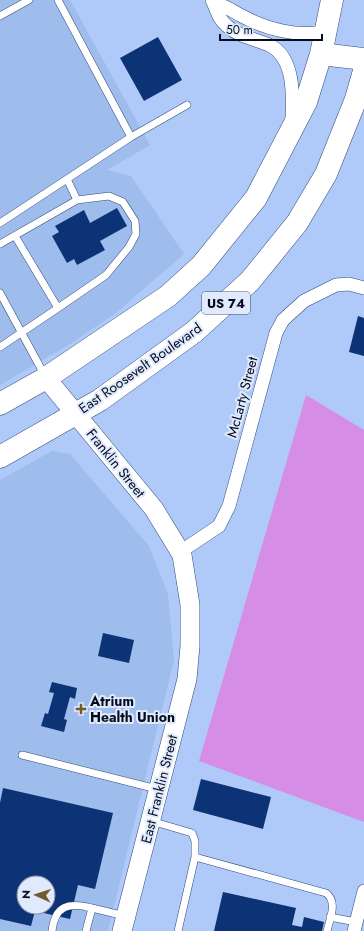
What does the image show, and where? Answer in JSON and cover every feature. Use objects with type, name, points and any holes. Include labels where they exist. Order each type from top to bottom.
[{"type":"highway","name":"US 74","points":[[0,404],[46,378],[168,296],[201,266],[256,198],[306,102],[321,54],[332,0]]},
{"type":"highway","points":[[321,54],[364,59]]},
{"type":"highway","name":"East Roosevelt Boulevard","points":[[0,457],[100,400],[194,332],[250,281],[297,223],[326,174],[356,99],[364,71]]},
{"type":"main road","name":"Franklin Street","points":[[46,378],[154,509],[180,552]]},
{"type":"main road","name":"East Franklin Street","points":[[124,924],[186,679],[190,646],[190,605],[182,555],[180,552]]},
{"type":"street","points":[[213,1],[224,5],[255,22],[290,32],[306,34],[326,30]]},
{"type":"street","points":[[213,1],[218,16],[233,32],[277,50],[283,58],[292,85],[291,131]]},
{"type":"street","name":"McLarty Street","points":[[180,552],[219,526],[223,521],[229,506],[276,333],[283,320],[304,301],[336,285],[349,284],[364,288]]},
{"type":"street","points":[[358,921],[364,891]]},
{"type":"lane","points":[[0,16],[29,0]]},
{"type":"lane","points":[[58,0],[131,137]]},
{"type":"lane","points":[[0,223],[131,137],[187,105]]},
{"type":"lane","points":[[67,179],[77,200]]},
{"type":"lane","points":[[0,244],[77,200],[109,196],[123,202],[135,221],[136,234],[129,247],[106,275],[0,346]]},
{"type":"lane","points":[[15,236],[58,308]]},
{"type":"lane","points":[[0,293],[46,378]]},
{"type":"lane","points":[[22,755],[159,789]]},
{"type":"lane","points":[[151,821],[192,833],[195,841],[195,858],[178,931]]},
{"type":"lane","points":[[195,858],[326,893],[330,896],[333,905],[327,931]]},
{"type":"lane","points":[[52,931],[54,919],[59,910],[68,906],[79,905],[92,908],[124,924]]},
{"type":"lane","points":[[86,931],[92,908]]},
{"type":"lane","points":[[330,917],[358,921]]},
{"type":"shaded area","points":[[0,0],[70,0],[150,145],[107,170],[131,176],[184,254],[116,313],[70,344],[0,385]]},
{"type":"shaded area","points":[[306,395],[364,430],[364,822],[199,761]]},
{"type":"shaded area","name":"Atrium Health Union","points":[[52,451],[70,454],[149,546],[168,594],[174,660],[108,931],[0,931],[0,480]]},
{"type":"building","points":[[158,37],[182,80],[144,101],[120,58]]},
{"type":"building","points":[[117,208],[127,226],[100,241],[105,250],[77,265],[74,259],[67,263],[52,236],[59,232],[55,226],[84,210],[90,223]]},
{"type":"building","points":[[358,316],[364,318],[364,356],[349,352]]},
{"type":"building","points":[[103,633],[134,640],[129,663],[98,656]]},
{"type":"building","points":[[52,682],[77,688],[75,699],[70,697],[64,719],[67,720],[64,732],[41,726],[45,713],[48,714],[54,693],[49,692]]},
{"type":"building","points":[[201,779],[271,797],[263,829],[193,810]]},
{"type":"building","points":[[3,788],[113,813],[95,889],[78,885],[70,919],[52,915],[56,915],[56,875],[16,875],[16,915],[34,915],[31,926],[0,919],[0,803]]},
{"type":"building","points":[[223,892],[296,908],[292,925],[302,927],[304,917],[324,922],[322,931],[214,931]]},
{"type":"place","name":"Atrium Health Union","points":[[81,709]]}]
